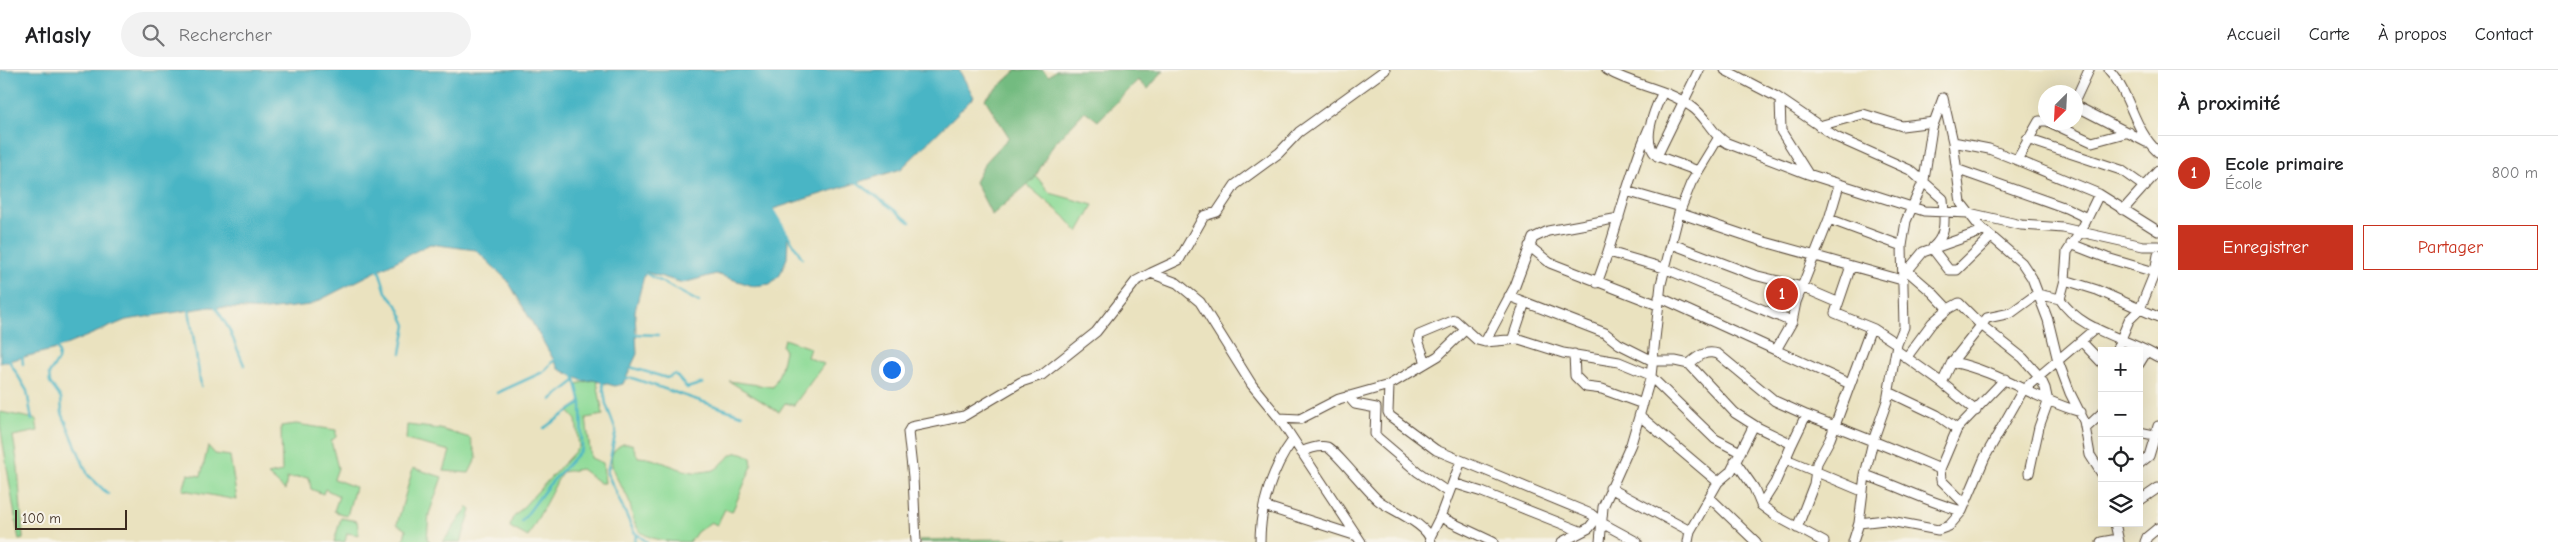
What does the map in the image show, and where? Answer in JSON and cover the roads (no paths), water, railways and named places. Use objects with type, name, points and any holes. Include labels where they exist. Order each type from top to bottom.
[{"type":"street","points":[[916,542],[913,477],[908,432],[911,427],[964,416],[1020,382],[1042,375],[1096,332],[1136,282],[1179,260],[1204,216],[1220,210],[1235,185],[1279,153],[1299,132],[1322,114],[1385,70]]},
{"type":"street","points":[[1607,70],[1683,101],[1694,108],[1719,137],[1746,151],[1839,185],[1913,207],[1944,214],[1969,213],[2021,224],[2081,231],[2114,241],[2158,246]]},
{"type":"street","points":[[1657,156],[1700,70]]},
{"type":"street","points":[[1725,70],[1780,99],[1819,126],[1855,147],[1910,170],[1924,180],[1942,196],[1944,234],[1932,248]]},
{"type":"street","points":[[2082,85],[2089,70]]},
{"type":"street","points":[[2109,70],[2119,84],[2147,142]]},
{"type":"street","points":[[1597,283],[1609,252],[1638,153],[1663,92]]},
{"type":"street","points":[[1853,542],[1859,523],[1865,475],[1873,441],[1889,392],[1896,347],[1904,323],[1902,280],[1905,268],[1902,246],[1908,216],[1924,180],[1934,122],[1944,98],[1953,142],[1959,196],[1983,231],[2022,263],[2032,278],[2048,320],[2058,361],[2070,393],[2081,412],[2086,428],[2087,447],[2098,467]]},
{"type":"street","points":[[1780,99],[1781,131],[1808,174]]},
{"type":"street","points":[[2083,109],[2147,142],[2158,152]]},
{"type":"street","points":[[1819,126],[1864,114],[1902,126],[1934,122]]},
{"type":"street","points":[[2018,160],[2027,139],[2038,122]]},
{"type":"street","points":[[1649,128],[1652,150],[1657,156],[1698,171]]},
{"type":"street","points":[[2066,130],[2092,142],[2129,132]]},
{"type":"street","points":[[1600,542],[1599,521],[1603,507],[1610,488],[1632,444],[1651,376],[1664,268],[1680,210],[1687,191],[1719,137]]},
{"type":"street","points":[[2027,139],[2121,170],[2145,187]]},
{"type":"street","points":[[1953,142],[1989,149],[2100,194],[2158,231]]},
{"type":"street","points":[[1956,169],[2066,208],[2087,218]]},
{"type":"street","points":[[2123,210],[2158,171]]},
{"type":"street","points":[[1776,350],[1792,322],[1802,287],[1829,219],[1839,185]]},
{"type":"street","points":[[1626,191],[1765,242],[1814,254],[1902,280]]},
{"type":"street","points":[[2060,299],[2065,280],[2067,252],[2081,231],[2100,194]]},
{"type":"street","points":[[1485,342],[1509,296],[1534,238],[1548,231],[1619,218]]},
{"type":"street","points":[[1829,219],[1902,246]]},
{"type":"street","points":[[1905,268],[1920,254],[1932,248],[1983,231]]},
{"type":"street","points":[[1932,248],[1949,270],[1956,270],[1991,237]]},
{"type":"street","points":[[1672,244],[1754,274],[1802,287],[1837,302]]},
{"type":"street","points":[[2071,244],[2107,258],[2156,272]]},
{"type":"street","points":[[1529,246],[1550,263],[1597,283],[1659,301],[1776,350],[1850,384]]},
{"type":"street","points":[[1609,252],[1664,268],[1792,322]]},
{"type":"street","points":[[2117,347],[2129,320],[2140,308],[2156,272],[2158,255]]},
{"type":"street","points":[[1851,266],[1834,311],[1837,315],[1871,328],[1896,347],[1906,358],[1942,382],[1976,411]]},
{"type":"street","points":[[1905,268],[1948,309]]},
{"type":"street","points":[[1151,273],[1177,283],[1200,302],[1252,386],[1279,418],[1359,539]]},
{"type":"street","points":[[2065,280],[2097,290],[2140,308],[2158,318]]},
{"type":"street","points":[[1942,382],[1952,362],[1980,324],[1987,318],[2011,314],[2037,294],[2060,299],[2073,315],[2158,357]]},
{"type":"street","points":[[1509,296],[1605,332],[1619,344],[1653,362],[1675,361],[1689,364],[1735,413],[1792,444]]},
{"type":"street","points":[[1514,338],[1525,302]]},
{"type":"street","points":[[1906,358],[1932,323],[1958,302],[1980,324],[2023,358],[2040,378],[2048,402],[2038,427],[2029,473]]},
{"type":"street","points":[[1426,363],[1418,340],[1419,335],[1455,320],[1478,340],[1485,342],[1514,338],[1554,351],[1620,362],[1651,376],[1715,439],[1740,452]]},
{"type":"street","points":[[1797,528],[1814,484],[1816,477],[1814,471],[1834,425],[1871,328]]},
{"type":"street","points":[[1859,523],[1885,520],[1942,530],[1949,526],[1963,508],[1985,457],[2023,390],[2040,378],[2096,328]]},
{"type":"street","points":[[1279,418],[1300,418],[1348,396],[1389,384],[1438,356],[1466,329]]},
{"type":"street","points":[[2081,341],[2098,359]]},
{"type":"street","points":[[2143,358],[2147,351]]},
{"type":"street","points":[[1689,364],[1700,355],[1711,352],[1718,354],[1775,401],[1940,469]]},
{"type":"street","points":[[1574,354],[1575,376],[1586,387],[1602,389],[1643,404]]},
{"type":"street","points":[[1952,362],[1991,372],[2048,402],[2081,412]]},
{"type":"street","points":[[1963,508],[1941,480],[1940,469],[1957,429],[2005,378]]},
{"type":"street","points":[[1389,384],[1388,412],[1390,416],[1436,450],[1494,472],[1599,521],[1637,542]]},
{"type":"street","points":[[1889,392],[1937,415],[1957,429]]},
{"type":"street","points":[[1348,396],[1355,404],[1376,408],[1375,434],[1378,438],[1418,472],[1449,493]]},
{"type":"street","points":[[1761,505],[1775,483],[1806,415]]},
{"type":"street","points":[[1640,416],[1718,482]]},
{"type":"street","points":[[2086,428],[2098,417]]},
{"type":"street","points":[[1688,542],[1690,531],[1709,497],[1718,482],[1731,471],[1754,425]]},
{"type":"street","points":[[2143,461],[2149,456],[2158,426]]},
{"type":"street","points":[[2143,433],[2154,435]]},
{"type":"street","points":[[1260,542],[1264,506],[1270,486],[1293,440]]},
{"type":"street","points":[[1301,452],[1321,447],[1333,450],[1356,479],[1379,501],[1400,512],[1430,539],[1461,461]]},
{"type":"street","points":[[1786,458],[1862,491]]},
{"type":"street","points":[[1735,461],[1756,491],[1761,505],[1797,528],[1824,542]]},
{"type":"street","points":[[1865,475],[1904,488],[1924,500],[1963,508]]},
{"type":"street","points":[[1453,483],[1482,492],[1580,531]]},
{"type":"street","points":[[1610,488],[1690,531]]},
{"type":"street","points":[[2143,498],[2158,488]]},
{"type":"street","points":[[1709,497],[1756,542]]},
{"type":"street","points":[[1264,506],[1359,539]]},
{"type":"street","points":[[1440,517],[1492,542]]},
{"type":"street","points":[[1562,542],[1599,521]]},
{"type":"street","points":[[2101,542],[2118,541],[2116,527]]},
{"type":"street","points":[[2145,542],[2147,537],[2158,528]]},
{"type":"water","points":[[0,70],[959,70],[974,97],[901,169],[773,209],[788,237],[787,258],[780,275],[770,284],[753,286],[716,274],[683,283],[645,272],[635,311],[637,354],[623,384],[615,386],[593,380],[583,381],[559,369],[508,281],[476,250],[430,244],[310,305],[267,310],[210,307],[126,320],[56,349],[0,363]]},
{"type":"waterway","points":[[853,179],[910,222]]},
{"type":"waterway","points":[[772,209],[802,258]]},
{"type":"waterway","points":[[379,270],[386,292],[397,305],[406,325],[401,353]]},
{"type":"waterway","points":[[643,272],[699,302]]},
{"type":"waterway","points":[[215,306],[229,329],[244,365]]},
{"type":"waterway","points":[[189,309],[201,386]]},
{"type":"waterway","points":[[635,334],[658,335]]},
{"type":"waterway","points":[[55,346],[59,353],[58,360],[49,374],[50,383],[61,398],[62,413],[88,475],[108,494]]},
{"type":"waterway","points":[[22,355],[23,364]]},
{"type":"waterway","points":[[8,359],[27,391],[32,420]]},
{"type":"waterway","points":[[497,393],[543,372],[555,359]]},
{"type":"waterway","points":[[630,367],[667,378],[675,374],[687,388],[703,383]]},
{"type":"waterway","points":[[522,521],[548,486],[582,449],[581,403],[574,375]]},
{"type":"waterway","points":[[623,378],[632,378],[742,415]]},
{"type":"waterway","points":[[602,380],[606,404],[616,431],[607,473],[634,532],[647,542]]},
{"type":"waterway","points":[[551,400],[575,381]]},
{"type":"waterway","points":[[544,428],[581,403]]},
{"type":"waterway","points":[[634,542],[637,535]]},
{"type":"place","name":"Ecole primaire","points":[[1782,294]]}]
